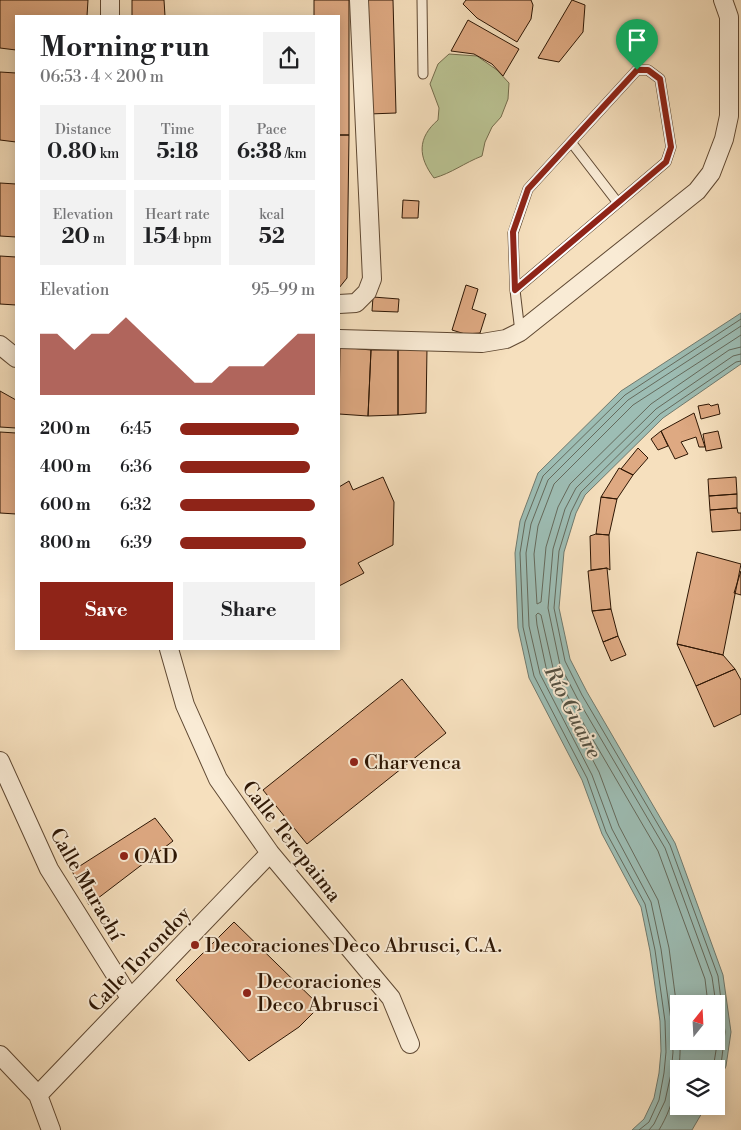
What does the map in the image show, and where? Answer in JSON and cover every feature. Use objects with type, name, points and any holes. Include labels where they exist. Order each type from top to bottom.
[{"type":"street","points":[[110,0],[110,15]]},
{"type":"street","points":[[340,304],[356,303],[367,292],[372,279],[359,0]]},
{"type":"street","points":[[340,339],[482,343],[506,339],[520,332],[697,191],[711,173],[724,140],[729,116],[729,17],[723,0]]},
{"type":"street","points":[[6,345],[15,357]]},
{"type":"street","name":"Calle Terepaima","points":[[169,650],[184,705],[218,779],[270,853],[391,998],[410,1044]]},
{"type":"street","name":"Calle Murachí","points":[[0,761],[49,869],[130,998]]},
{"type":"street","name":"Calle Torondoy","points":[[38,1095],[270,853]]},
{"type":"street","points":[[0,1055],[38,1095],[51,1130]]},
{"type":"lane","points":[[422,0],[423,74]]},
{"type":"lane","points":[[515,290],[666,162],[671,147],[660,79],[648,70],[637,70],[528,189],[513,232],[515,290],[520,332]]},
{"type":"lane","points":[[571,142],[618,203]]},
{"type":"green space","points":[[449,54],[477,56],[497,70],[509,83],[508,99],[501,117],[492,127],[485,142],[482,156],[434,178],[425,163],[422,148],[426,134],[438,120],[439,108],[430,84],[438,64]]},
{"type":"water","name":"Río Guaire","points":[[741,313],[741,364],[663,418],[585,495],[576,513],[564,552],[559,608],[570,659],[587,692],[675,843],[723,975],[731,1032],[725,1068],[725,1060],[670,1060],[670,1115],[701,1115],[692,1130],[632,1130],[644,1119],[654,1098],[659,1073],[661,1051],[660,1021],[650,951],[641,907],[602,834],[582,780],[529,678],[518,628],[515,553],[520,521],[538,473],[621,391]]},
{"type":"building","points":[[0,0],[88,0],[87,15],[15,15],[15,50],[0,48]]},
{"type":"building","points":[[132,0],[164,0],[165,15],[132,15]]},
{"type":"building","points":[[314,0],[349,0],[349,135],[340,135],[340,15],[314,15]]},
{"type":"building","points":[[366,0],[393,0],[396,113],[369,114]]},
{"type":"building","points":[[466,0],[531,0],[533,5],[531,19],[517,42],[477,18],[463,4]]},
{"type":"building","points":[[572,0],[585,5],[583,32],[559,62],[538,58]]},
{"type":"building","points":[[468,20],[519,49],[503,76],[492,64],[474,54],[451,51]]},
{"type":"building","points":[[0,72],[15,73],[15,142],[0,140]]},
{"type":"building","points":[[340,135],[349,135],[347,278],[340,287]]},
{"type":"building","points":[[0,183],[15,184],[15,237],[0,236]]},
{"type":"building","points":[[403,200],[419,201],[418,218],[402,218]]},
{"type":"building","points":[[0,256],[15,257],[15,305],[0,304]]},
{"type":"building","points":[[466,285],[478,289],[472,309],[486,314],[480,333],[465,334],[452,330]]},
{"type":"building","points":[[373,297],[399,299],[398,312],[372,311]]},
{"type":"building","points":[[340,347],[371,350],[368,416],[340,414]]},
{"type":"building","points":[[427,348],[426,413],[398,415],[398,350]]},
{"type":"building","points":[[371,350],[398,350],[398,415],[368,416]]},
{"type":"building","points":[[0,391],[15,399],[15,428],[0,427]]},
{"type":"building","points":[[709,404],[711,406],[718,404],[720,414],[701,419],[698,406]]},
{"type":"building","points":[[694,413],[705,447],[699,447],[696,437],[681,442],[688,454],[675,459],[661,431]]},
{"type":"building","points":[[661,431],[668,446],[658,450],[651,439]]},
{"type":"building","points":[[718,431],[722,448],[706,451],[703,434]]},
{"type":"building","points":[[0,432],[15,433],[15,514],[0,513]]},
{"type":"building","points":[[638,448],[648,458],[633,475],[621,469]]},
{"type":"building","points":[[619,468],[633,475],[617,499],[601,497]]},
{"type":"building","points":[[383,477],[394,502],[393,545],[358,563],[364,573],[340,585],[340,486],[349,481],[353,490]]},
{"type":"building","points":[[736,477],[737,494],[709,496],[708,479]]},
{"type":"building","points":[[737,494],[737,508],[710,510],[709,496]]},
{"type":"building","points":[[601,497],[617,499],[609,535],[596,534]]},
{"type":"building","points":[[737,508],[738,513],[741,513],[741,530],[712,532],[710,510]]},
{"type":"building","points":[[596,534],[609,535],[610,570],[607,568],[591,570],[590,536]]},
{"type":"building","points":[[697,552],[741,564],[723,655],[677,644]]},
{"type":"building","points":[[607,568],[611,609],[592,611],[588,571]]},
{"type":"building","points":[[741,571],[741,595],[734,593]]},
{"type":"building","points":[[611,609],[618,636],[603,642],[592,611]]},
{"type":"building","points":[[618,636],[626,655],[611,661],[603,642]]},
{"type":"building","points":[[677,644],[723,655],[735,669],[696,686]]},
{"type":"building","points":[[735,669],[741,680],[741,714],[714,727],[696,686]]},
{"type":"building","name":"Charvenca","points":[[402,679],[446,733],[307,844],[263,790]]},
{"type":"building","name":"OAD","points":[[155,818],[173,841],[89,905],[72,871]]},
{"type":"building","name":"Decoraciones Deco Abrusci","points":[[234,922],[320,1006],[299,1027],[249,1061],[176,980]]},
{"type":"place","name":"Charvenca","points":[[354,762]]},
{"type":"place","name":"OAD","points":[[124,856]]},
{"type":"place","name":"Decoraciones Deco Abrusci, C.A.","points":[[195,945]]},
{"type":"place","name":"Decoraciones Deco Abrusci","points":[[247,993]]},
{"type":"route","points":[[637,70],[648,70],[660,79],[671,147],[666,162],[515,290],[513,232],[528,189],[637,70]]}]
